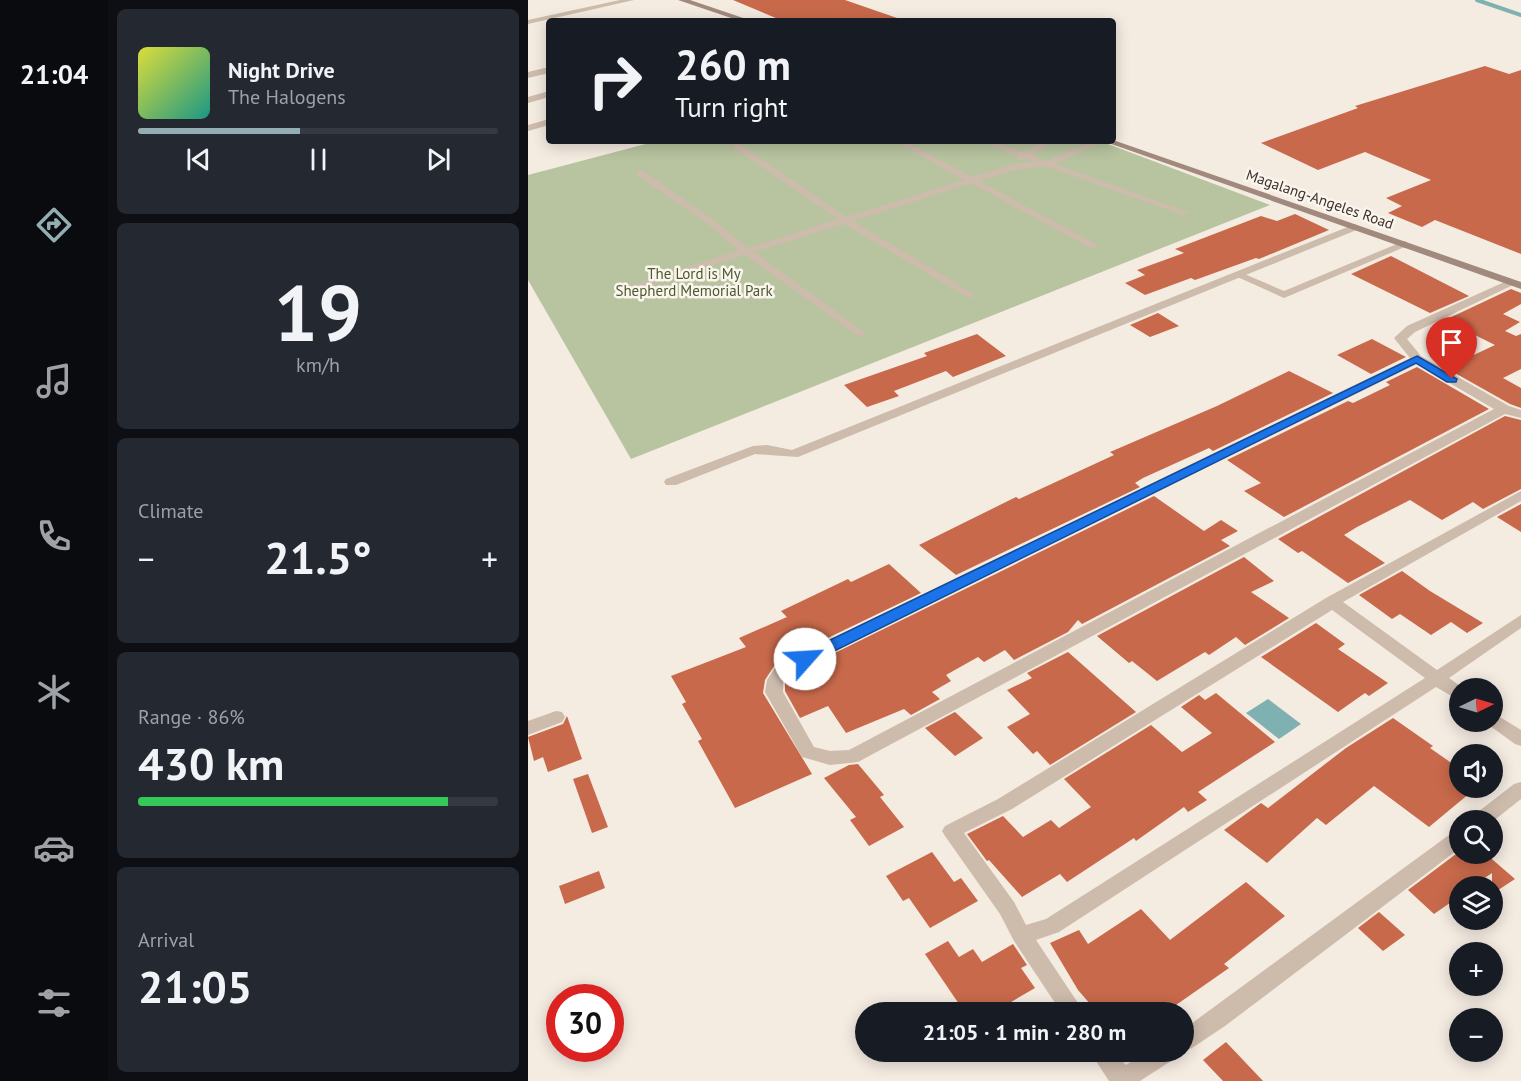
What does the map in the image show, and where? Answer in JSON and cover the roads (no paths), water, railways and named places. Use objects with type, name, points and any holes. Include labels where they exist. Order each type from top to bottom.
[{"type":"main road","points":[[682,0],[739,18]]},
{"type":"main road","name":"Magalang-Angeles Road","points":[[1116,144],[1516,284]]},
{"type":"street","points":[[547,18],[630,0]]},
{"type":"street","points":[[528,22],[546,18]]},
{"type":"street","points":[[528,75],[546,71]]},
{"type":"street","points":[[528,100],[546,95]]},
{"type":"street","points":[[528,128],[546,123]]},
{"type":"street","points":[[671,482],[753,450],[767,448],[793,454],[1355,227]]},
{"type":"street","points":[[1516,284],[1411,329],[1400,338],[1417,359],[1504,409],[1521,414]]},
{"type":"street","points":[[1417,359],[783,669],[775,680],[774,692],[808,752],[830,758],[852,757],[1264,535],[1504,409]]},
{"type":"street","points":[[1066,1002],[1021,936],[1007,908],[952,831],[1005,804],[1332,602],[1521,495]]},
{"type":"street","points":[[1332,602],[1449,687]]},
{"type":"street","points":[[1021,936],[1052,926],[1437,678],[1521,620]]},
{"type":"street","points":[[528,728],[556,717]]},
{"type":"street","points":[[1503,726],[1521,739]]},
{"type":"street","points":[[1494,810],[1521,789]]},
{"type":"street","points":[[1194,1035],[1217,1020],[1449,845]]},
{"type":"street","points":[[1108,1062],[1121,1080],[1150,1062]]},
{"type":"lane","points":[[904,144],[1093,246]]},
{"type":"lane","points":[[992,144],[1185,213]]},
{"type":"lane","points":[[1014,167],[1023,156],[1045,144]]},
{"type":"lane","points":[[620,291],[1014,167],[1049,163],[1093,144]]},
{"type":"lane","points":[[737,146],[846,221],[969,295]]},
{"type":"lane","points":[[640,173],[705,218],[747,252],[860,334]]},
{"type":"lane","points":[[1238,275],[1284,295],[1404,244]]},
{"type":"water","points":[[1268,699],[1301,724],[1279,739],[1246,713]]},
{"type":"waterway","points":[[1477,0],[1521,15]]},
{"type":"park label","name":"The Lord is My Shepherd Memorial Park","points":[[694,282]]}]
